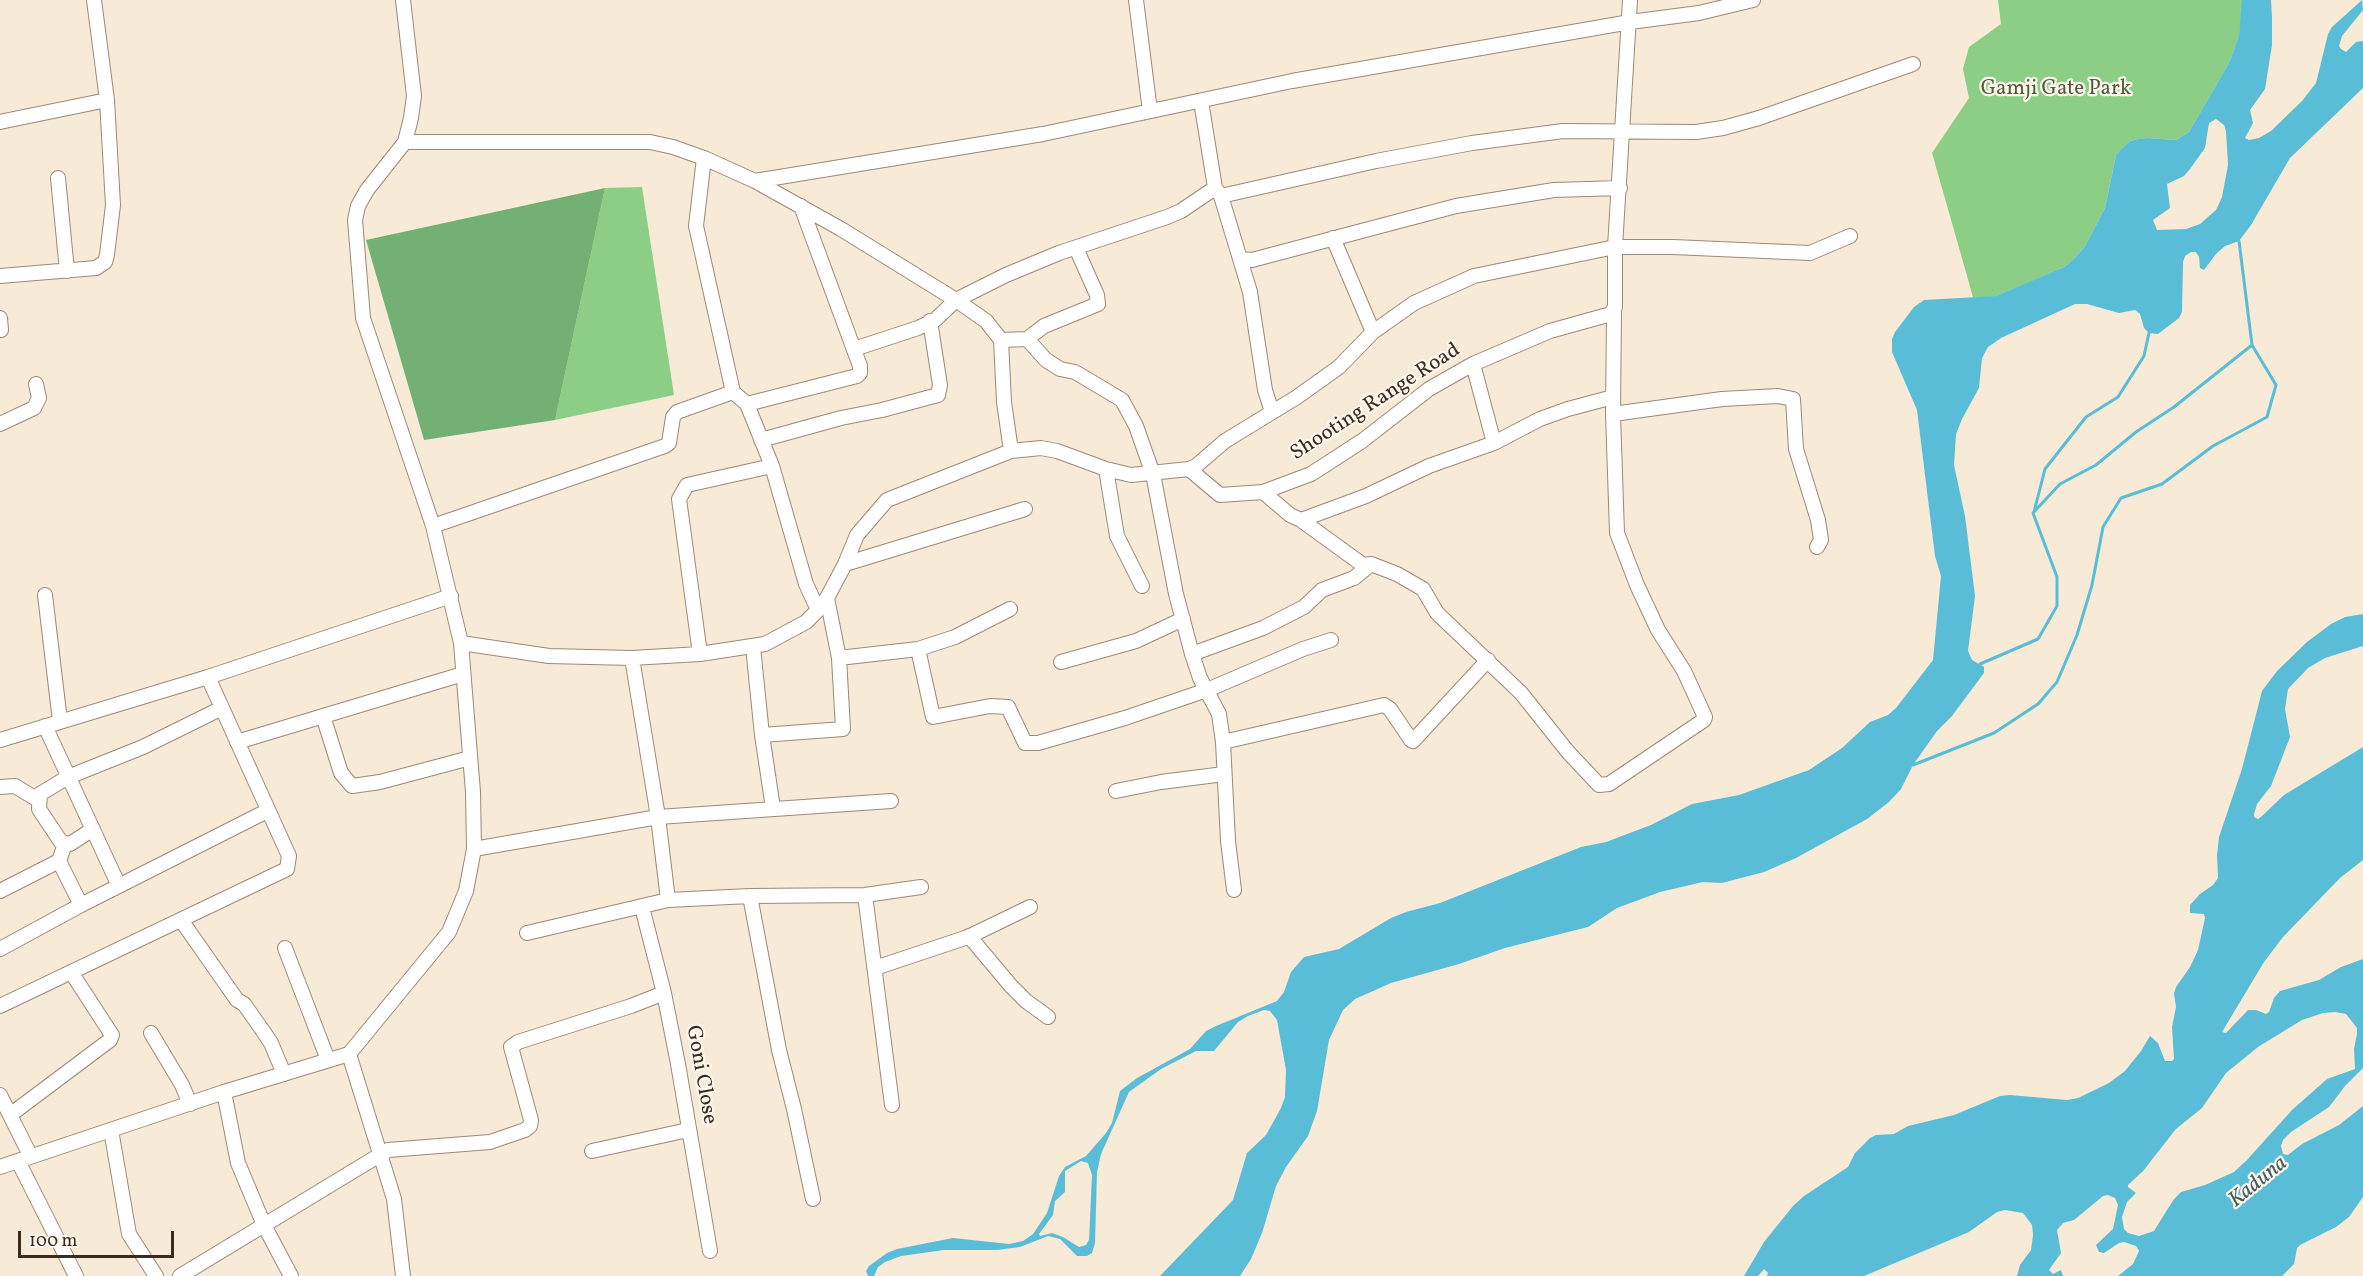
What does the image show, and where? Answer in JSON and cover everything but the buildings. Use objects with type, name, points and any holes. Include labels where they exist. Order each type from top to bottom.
[{"type":"street","points":[[0,276],[96,268],[105,262],[112,205],[107,100],[94,0]]},
{"type":"street","points":[[0,1167],[224,1092],[349,1054],[449,932],[466,891],[474,849],[461,643],[433,526],[363,318],[355,220],[358,206],[367,190],[405,142],[414,96],[403,0]]},
{"type":"street","points":[[1136,0],[1150,111]]},
{"type":"street","points":[[1263,492],[1290,515],[1301,520],[1363,565],[1371,564],[1397,574],[1424,589],[1437,613],[1521,693],[1599,785],[1603,786],[1704,720],[1704,711],[1684,671],[1658,630],[1637,585],[1617,533],[1613,414],[1615,247],[1624,131],[1630,0]]},
{"type":"street","points":[[754,181],[1043,134],[1292,81],[1630,22],[1700,13],[1753,0]]},
{"type":"street","points":[[854,350],[935,320],[956,300],[1006,275],[1167,217],[1218,192],[1472,144],[1563,131],[1696,132],[1723,128],[1759,118],[1913,64]]},
{"type":"street","points":[[0,122],[107,100]]},
{"type":"street","points":[[1201,101],[1218,192],[1250,292],[1265,390],[1272,412]]},
{"type":"street","points":[[405,142],[650,142],[674,147],[704,158],[754,181],[801,206],[956,300],[986,321],[1001,340],[1004,402],[1011,450]]},
{"type":"street","points":[[704,158],[696,226],[733,392],[747,404],[772,466],[806,584],[818,610]]},
{"type":"street","points":[[58,177],[67,271]]},
{"type":"street","points":[[1240,259],[1252,260],[1456,206],[1554,190],[1620,188]]},
{"type":"street","points":[[747,404],[857,376],[860,373],[860,366],[801,206]]},
{"type":"street","points":[[461,643],[549,656],[633,658],[700,654],[753,647],[786,634],[806,622],[818,610],[845,564],[857,535],[887,500],[1011,450],[1041,448],[1057,451],[1106,469],[1131,475],[1189,469],[1196,466],[1225,441],[1339,366],[1373,332],[1414,303],[1474,276],[1615,247],[1810,253],[1850,236]]},
{"type":"street","points":[[1333,238],[1373,332]]},
{"type":"street","points":[[1027,339],[1033,332],[1044,326],[1098,304],[1097,295],[1076,248]]},
{"type":"street","name":"Shooting Range Road","points":[[1189,469],[1220,495],[1263,492],[1311,474],[1362,441],[1429,389],[1473,364],[1550,331],[1614,312]]},
{"type":"street","points":[[0,318],[1,330]]},
{"type":"street","points":[[761,440],[938,395],[940,385],[930,321]]},
{"type":"street","points":[[1001,340],[1027,339],[1060,369],[1075,372],[1122,400],[1136,426],[1153,474],[1166,546],[1192,654],[1200,678],[1219,714],[1223,742],[1228,841],[1234,890]]},
{"type":"street","points":[[1473,364],[1494,443]]},
{"type":"street","points":[[0,424],[34,408],[39,398],[36,384]]},
{"type":"street","points":[[433,526],[665,446],[670,439],[673,417],[677,412],[733,392]]},
{"type":"street","points":[[1613,414],[1722,399],[1778,396],[1793,399],[1796,449],[1818,520],[1821,540],[1817,547]]},
{"type":"street","points":[[1301,520],[1366,496],[1429,466],[1494,443],[1540,419],[1568,409],[1613,398]]},
{"type":"street","points":[[700,654],[679,499],[687,485],[772,466]]},
{"type":"street","points":[[1106,469],[1117,536],[1142,586]]},
{"type":"street","points":[[845,564],[1025,509]]},
{"type":"street","points":[[1192,654],[1263,628],[1304,607],[1322,590],[1354,578],[1371,564]]},
{"type":"street","points":[[45,595],[60,721]]},
{"type":"street","points":[[0,740],[208,677],[451,596]]},
{"type":"street","points":[[762,735],[843,729],[839,658],[827,598]]},
{"type":"street","points":[[839,658],[918,649],[955,637],[1010,609]]},
{"type":"street","points":[[1061,662],[1136,640],[1183,619]]},
{"type":"street","points":[[918,649],[933,717],[990,706],[1008,707],[1025,743],[1038,743],[1125,718],[1206,690],[1303,649],[1332,640]]},
{"type":"street","points":[[753,647],[762,735],[773,808]]},
{"type":"street","points":[[633,658],[658,817],[668,900]]},
{"type":"street","points":[[1223,742],[1384,705],[1390,709],[1413,741],[1488,660]]},
{"type":"street","points":[[237,742],[463,674]]},
{"type":"street","points":[[2,1001],[70,972],[287,869],[289,856],[208,677]]},
{"type":"street","points":[[93,829],[70,844],[61,842],[39,808],[40,794],[68,777],[143,747],[222,708]]},
{"type":"street","points":[[323,716],[341,773],[352,786],[380,782],[470,758]]},
{"type":"street","points":[[45,726],[120,886]]},
{"type":"street","points":[[1116,791],[1161,782],[1224,774]]},
{"type":"street","points":[[0,787],[15,786],[38,801]]},
{"type":"street","points":[[474,849],[658,817],[891,801]]},
{"type":"street","points":[[0,949],[81,905],[267,811]]},
{"type":"street","points":[[0,891],[59,861],[65,844]]},
{"type":"street","points":[[59,861],[81,905]]},
{"type":"street","points":[[527,933],[668,900],[750,896],[865,895],[921,887]]},
{"type":"street","points":[[865,895],[892,1105]]},
{"type":"street","points":[[750,896],[779,1050],[813,1199]]},
{"type":"street","name":"Goni Close","points":[[642,907],[664,993],[710,1251]]},
{"type":"street","points":[[875,968],[969,936],[1030,907]]},
{"type":"street","points":[[181,920],[237,1000],[244,1004],[257,1022],[271,1043],[284,1074]]},
{"type":"street","points":[[969,936],[1011,986],[1026,1001],[1048,1017]]},
{"type":"street","points":[[285,948],[328,1060]]},
{"type":"street","points":[[10,1114],[110,1040],[112,1035],[70,972]]},
{"type":"street","points":[[180,1276],[388,1150],[397,1147],[490,1142],[525,1130],[530,1126],[531,1120],[511,1047],[518,1042],[632,1006],[664,993]]},
{"type":"street","points":[[152,1033],[182,1085],[190,1104]]},
{"type":"street","points":[[349,1054],[394,1199],[403,1276]]},
{"type":"street","points":[[224,1092],[238,1162],[264,1225],[291,1276]]},
{"type":"street","points":[[0,1095],[10,1114],[24,1158],[76,1276]]},
{"type":"street","points":[[111,1130],[129,1234],[156,1276]]},
{"type":"street","points":[[592,1151],[688,1130]]},
{"type":"green space","name":"Gamji Gate Park","points":[[1998,0],[2242,0],[2242,16],[2239,35],[2230,61],[2189,132],[2176,140],[2148,138],[2130,141],[2116,155],[2105,208],[2085,246],[2075,258],[2064,267],[1996,296],[1983,298],[1973,297],[1932,153],[1969,98],[1963,69],[1969,47],[2001,24]]},
{"type":"green space","points":[[642,187],[674,395],[555,420],[605,188]]},
{"type":"green space","points":[[605,188],[555,420],[424,440],[366,240]]},
{"type":"water","points":[[2242,0],[2271,0],[2272,45],[2265,89],[2250,110],[2253,123],[2245,138],[2249,140],[2259,138],[2271,131],[2302,101],[2316,83],[2328,34],[2332,27],[2362,0],[2363,10],[2342,36],[2339,46],[2346,52],[2356,42],[2363,41],[2363,88],[2290,158],[2251,225],[2239,241],[2225,246],[2204,270],[2200,268],[2196,252],[2185,256],[2182,312],[2179,318],[2158,334],[2149,333],[2144,328],[2140,314],[2135,310],[2119,313],[2087,304],[2075,304],[2001,338],[1988,347],[1982,358],[1979,388],[1956,434],[1954,465],[1965,516],[1975,596],[1968,651],[1972,660],[1984,667],[1984,673],[1952,716],[1937,731],[1913,765],[1901,789],[1889,802],[1867,819],[1796,858],[1764,872],[1722,883],[1703,882],[1660,892],[1617,908],[1588,927],[1505,948],[1391,983],[1355,999],[1343,1010],[1329,1040],[1317,1111],[1308,1136],[1286,1167],[1276,1186],[1262,1233],[1251,1259],[1240,1276],[1160,1276],[1233,1200],[1247,1153],[1266,1135],[1281,1108],[1285,1097],[1286,1070],[1277,1020],[1270,1011],[1264,1010],[1238,1022],[1214,1051],[1196,1051],[1161,1069],[1129,1092],[1101,1154],[1097,1172],[1095,1243],[1092,1253],[1087,1256],[1077,1256],[1060,1239],[1048,1236],[1020,1247],[997,1250],[944,1250],[901,1256],[885,1262],[878,1267],[874,1276],[868,1276],[866,1271],[869,1266],[897,1249],[953,1238],[1009,1244],[1023,1241],[1033,1234],[1047,1213],[1059,1176],[1065,1167],[1086,1156],[1106,1133],[1112,1123],[1120,1091],[1137,1078],[1190,1049],[1206,1031],[1277,1001],[1284,992],[1291,972],[1304,957],[1339,949],[1391,918],[1440,903],[1581,847],[1606,842],[1651,825],[1692,804],[1739,795],[1809,770],[1842,748],[1870,722],[1888,715],[1896,708],[1933,660],[1941,576],[1935,556],[1917,410],[1892,352],[1892,339],[1895,332],[1914,307],[1924,300],[1996,296],[2064,267],[2075,258],[2085,246],[2105,208],[2116,155],[2130,141],[2148,138],[2176,140],[2189,132],[2230,61],[2239,35]],"holes":[[[2216,119],[2224,125],[2226,131],[2228,165],[2222,197],[2216,210],[2200,224],[2186,229],[2157,230],[2153,220],[2170,208],[2167,184],[2184,176],[2190,169],[2205,148],[2209,123]],[[1081,1161],[1088,1163],[1092,1175],[1089,1240],[1086,1245],[1079,1247],[1052,1233],[1040,1236],[1039,1234],[1053,1215],[1055,1201],[1065,1192],[1065,1171]]]},
{"type":"water","name":"Kaduna","points":[[2363,614],[2363,646],[2325,658],[2308,668],[2288,689],[2285,709],[2290,737],[2271,786],[2257,804],[2254,817],[2258,819],[2284,795],[2363,747],[2363,860],[2340,878],[2283,937],[2264,962],[2222,1032],[2226,1033],[2248,1010],[2266,1014],[2269,1012],[2274,998],[2280,991],[2319,980],[2341,967],[2363,959],[2363,1068],[2329,1107],[2291,1132],[2283,1140],[2281,1146],[2283,1154],[2288,1155],[2302,1144],[2339,1125],[2363,1106],[2363,1197],[2349,1217],[2336,1227],[2300,1245],[2297,1248],[2294,1264],[2282,1276],[2118,1276],[2133,1264],[2139,1251],[2136,1246],[2124,1242],[2104,1253],[2099,1252],[2096,1245],[2113,1229],[2118,1205],[2115,1198],[2108,1195],[2103,1196],[2074,1220],[2063,1223],[2057,1230],[2061,1253],[2049,1270],[2053,1274],[2061,1270],[2063,1276],[2017,1276],[2020,1265],[2031,1250],[2032,1225],[2023,1213],[2005,1210],[1997,1212],[1969,1232],[1864,1276],[1767,1276],[1768,1273],[1764,1269],[1758,1276],[1744,1276],[1764,1242],[1793,1206],[1848,1167],[1855,1153],[1870,1138],[1876,1135],[1894,1134],[1908,1126],[1954,1115],[2000,1096],[2067,1100],[2078,1098],[2109,1083],[2125,1071],[2150,1036],[2158,1043],[2165,1061],[2174,1059],[2172,1027],[2176,1007],[2174,993],[2198,950],[2205,918],[2204,914],[2190,913],[2190,905],[2218,878],[2219,837],[2242,769],[2262,691],[2277,671],[2307,642],[2331,624],[2345,617]],"holes":[[[2323,1013],[2346,1014],[2357,1028],[2354,1049],[2355,1069],[2327,1079],[2292,1110],[2234,1172],[2205,1185],[2181,1192],[2154,1231],[2139,1236],[2128,1233],[2124,1229],[2122,1217],[2127,1202],[2136,1193],[2128,1185],[2143,1171],[2176,1129],[2202,1108],[2226,1073],[2258,1047],[2302,1020]]]},
{"type":"waterway","points":[[1913,765],[1994,733],[2038,704],[2057,682],[2077,635],[2092,585],[2103,527],[2121,498],[2162,484],[2213,446],[2267,417],[2276,385],[2252,345],[2239,241]]},
{"type":"waterway","points":[[2034,512],[2045,469],[2086,417],[2118,397],[2144,356],[2149,333]]},
{"type":"waterway","points":[[1980,664],[2038,639],[2057,606],[2057,577],[2033,513],[2060,484],[2096,465],[2252,345]]}]
